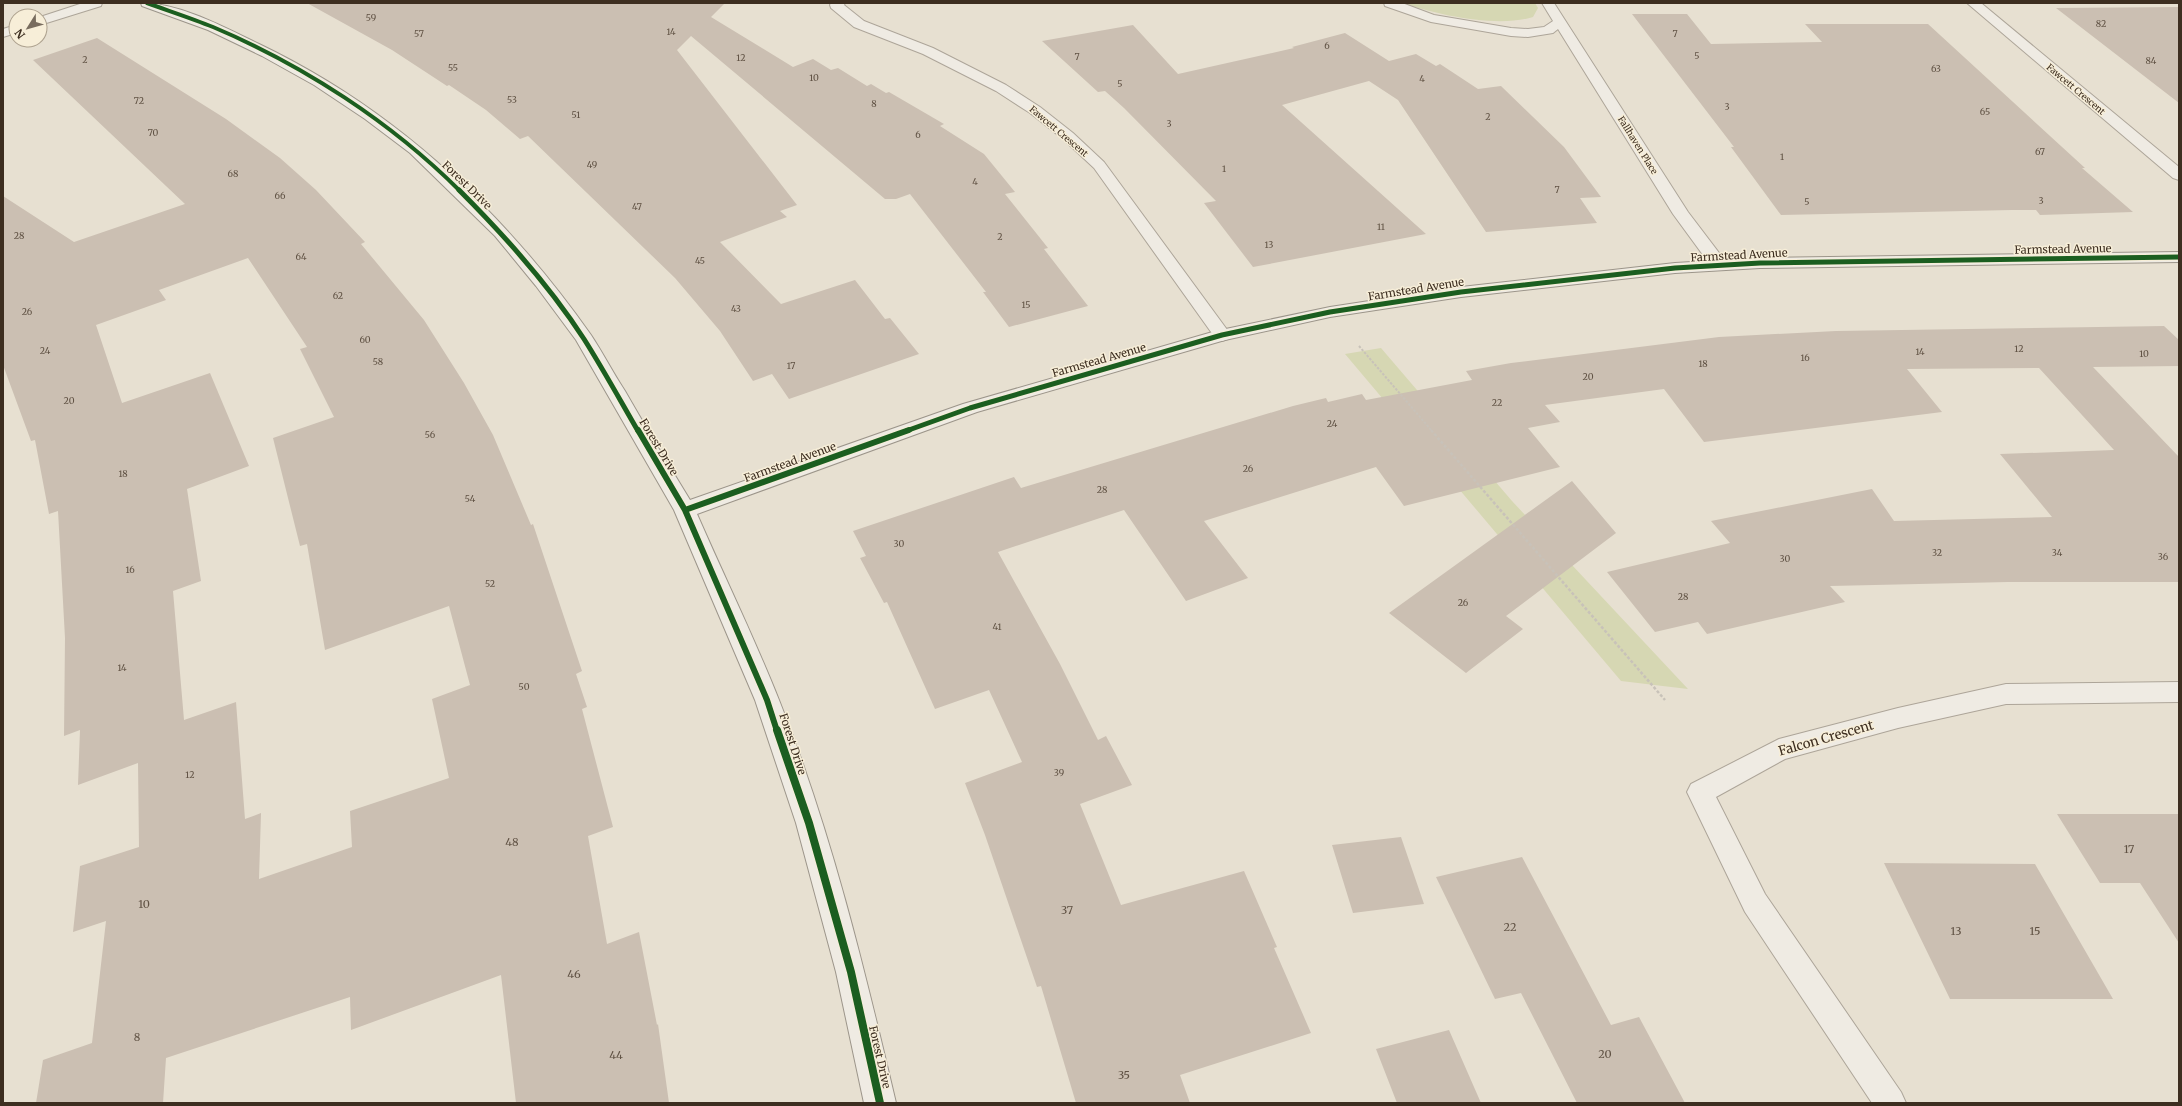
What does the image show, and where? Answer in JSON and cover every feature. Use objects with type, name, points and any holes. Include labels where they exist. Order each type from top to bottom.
[{"type":"street","points":[[48,18],[96,3]]},
{"type":"street","name":"Forest Drive","points":[[147,3],[213,27],[267,53],[319,82],[370,116],[415,150],[458,189],[506,238],[542,282],[584,339],[685,510],[768,700],[809,823],[851,972],[880,1103]]},
{"type":"street","name":"Fawcett Crescent","points":[[839,3],[836,5],[859,24],[928,51],[1001,88],[1035,110],[1068,136],[1099,165],[1222,335]]},
{"type":"street","points":[[1390,3],[1430,18],[1511,32],[1528,33],[1548,30],[1560,22]]},
{"type":"street","name":"Fallhaven Place","points":[[1548,3],[1681,214],[1720,266]]},
{"type":"street","name":"Fawcett Crescent","points":[[1973,3],[2179,176]]},
{"type":"street","name":"Farmstead Avenue","points":[[685,510],[970,408],[1222,335],[1330,312],[1461,292],[1590,276],[1760,263],[2179,257]]},
{"type":"street","name":"Falcon Crescent","points":[[1890,1103],[1755,903],[1700,792],[1779,750],[1898,718],[2006,694],[2179,692]]},
{"type":"path","points":[[1359,346],[1665,700]]},
{"type":"green space","points":[[1403,3],[1535,3],[1538,8],[1533,17],[1519,20],[1485,21],[1450,16]]},
{"type":"green space","points":[[1381,348],[1512,501],[1688,689],[1621,681],[1345,354]]},
{"type":"building","points":[[307,3],[725,3],[711,17],[793,67],[813,59],[831,70],[838,68],[867,86],[871,84],[886,93],[889,92],[944,124],[940,126],[984,154],[1015,192],[1005,194],[1048,248],[1044,249],[1088,306],[1009,327],[983,292],[986,292],[910,194],[896,199],[885,199],[691,36],[677,50],[797,205],[780,211],[787,217],[720,242],[781,304],[855,280],[885,319],[890,318],[919,354],[789,399],[772,374],[753,381],[720,331],[675,278],[528,136],[520,139],[486,110],[449,85],[447,86],[392,50]]},
{"type":"building","points":[[2179,7],[2179,103],[2056,8]]},
{"type":"building","points":[[1632,14],[1687,14],[1711,44],[1822,42],[1805,24],[1928,24],[2085,168],[2082,168],[2133,212],[2040,215],[2036,210],[2012,210],[1781,215],[1731,147],[1734,147]]},
{"type":"building","points":[[1133,25],[1178,74],[1294,48],[1292,47],[1345,33],[1389,61],[1416,54],[1436,66],[1440,64],[1478,89],[1501,86],[1564,147],[1601,197],[1580,198],[1597,223],[1486,232],[1398,100],[1369,81],[1282,105],[1426,234],[1253,267],[1204,203],[1216,201],[1124,108],[1105,91],[1098,92],[1042,41]]},
{"type":"building","points":[[97,38],[226,119],[280,158],[316,190],[365,242],[361,244],[424,320],[464,383],[493,435],[531,525],[533,524],[582,671],[576,674],[587,707],[582,709],[613,827],[588,836],[607,944],[639,932],[657,1025],[658,1024],[669,1103],[516,1103],[501,975],[351,1030],[350,997],[166,1058],[163,1103],[36,1103],[43,1060],[92,1043],[106,921],[73,932],[80,866],[139,847],[138,763],[78,785],[80,730],[64,736],[65,638],[58,511],[49,514],[35,440],[31,441],[3,365],[3,196],[74,242],[185,204],[33,60]],"holes":[[[248,258],[307,347],[300,349],[334,417],[273,438],[300,546],[307,544],[325,650],[449,606],[470,685],[432,699],[449,778],[350,811],[352,847],[259,879],[261,813],[245,819],[236,702],[184,720],[173,591],[201,581],[187,489],[249,466],[210,373],[122,403],[96,325],[166,300],[159,290]]]},
{"type":"building","points":[[2164,326],[2179,340],[2179,366],[2093,367],[2179,457],[2179,582],[2008,582],[1830,586],[1845,602],[1707,634],[1698,622],[1655,632],[1607,572],[1730,543],[1711,521],[1872,489],[1894,521],[2052,517],[2000,454],[2114,450],[2039,368],[1907,369],[1942,412],[1704,442],[1664,389],[1545,405],[1560,422],[1528,428],[1560,467],[1404,506],[1376,467],[1204,521],[1248,578],[1186,601],[1124,510],[998,552],[1060,664],[1098,740],[1106,736],[1132,785],[1080,804],[1121,905],[1244,871],[1277,947],[1274,948],[1311,1033],[1180,1075],[1190,1103],[1076,1103],[1041,986],[1037,987],[985,835],[965,783],[1022,762],[989,690],[935,709],[887,602],[884,603],[860,558],[866,556],[853,531],[1014,477],[1021,488],[1293,406],[1326,398],[1328,402],[1362,394],[1366,400],[1472,380],[1466,371],[1511,363],[1719,337],[1836,331]]},
{"type":"building","points":[[1572,481],[1616,533],[1506,616],[1523,629],[1466,673],[1389,613]]},
{"type":"building","points":[[2057,814],[2179,814],[2179,943],[2140,883],[2100,883]]},
{"type":"building","points":[[1401,837],[1424,904],[1353,913],[1332,845]]},
{"type":"building","points":[[1522,857],[1611,1025],[1639,1017],[1685,1103],[1577,1103],[1521,993],[1495,999],[1436,877]]},
{"type":"building","points":[[1884,863],[2035,864],[2113,999],[1950,999]]},
{"type":"building","points":[[1449,1030],[1481,1103],[1397,1103],[1376,1049]]},
{"type":"cycle path","points":[[147,3],[213,27],[267,53],[319,82],[370,116],[415,150],[458,189],[501,232],[542,282],[584,339],[685,510],[767,700],[809,823],[851,972],[880,1103]]},
{"type":"cycle path","points":[[685,510],[970,408],[1222,335],[1330,312],[1461,292],[1675,268],[1760,263],[2179,257]]}]
